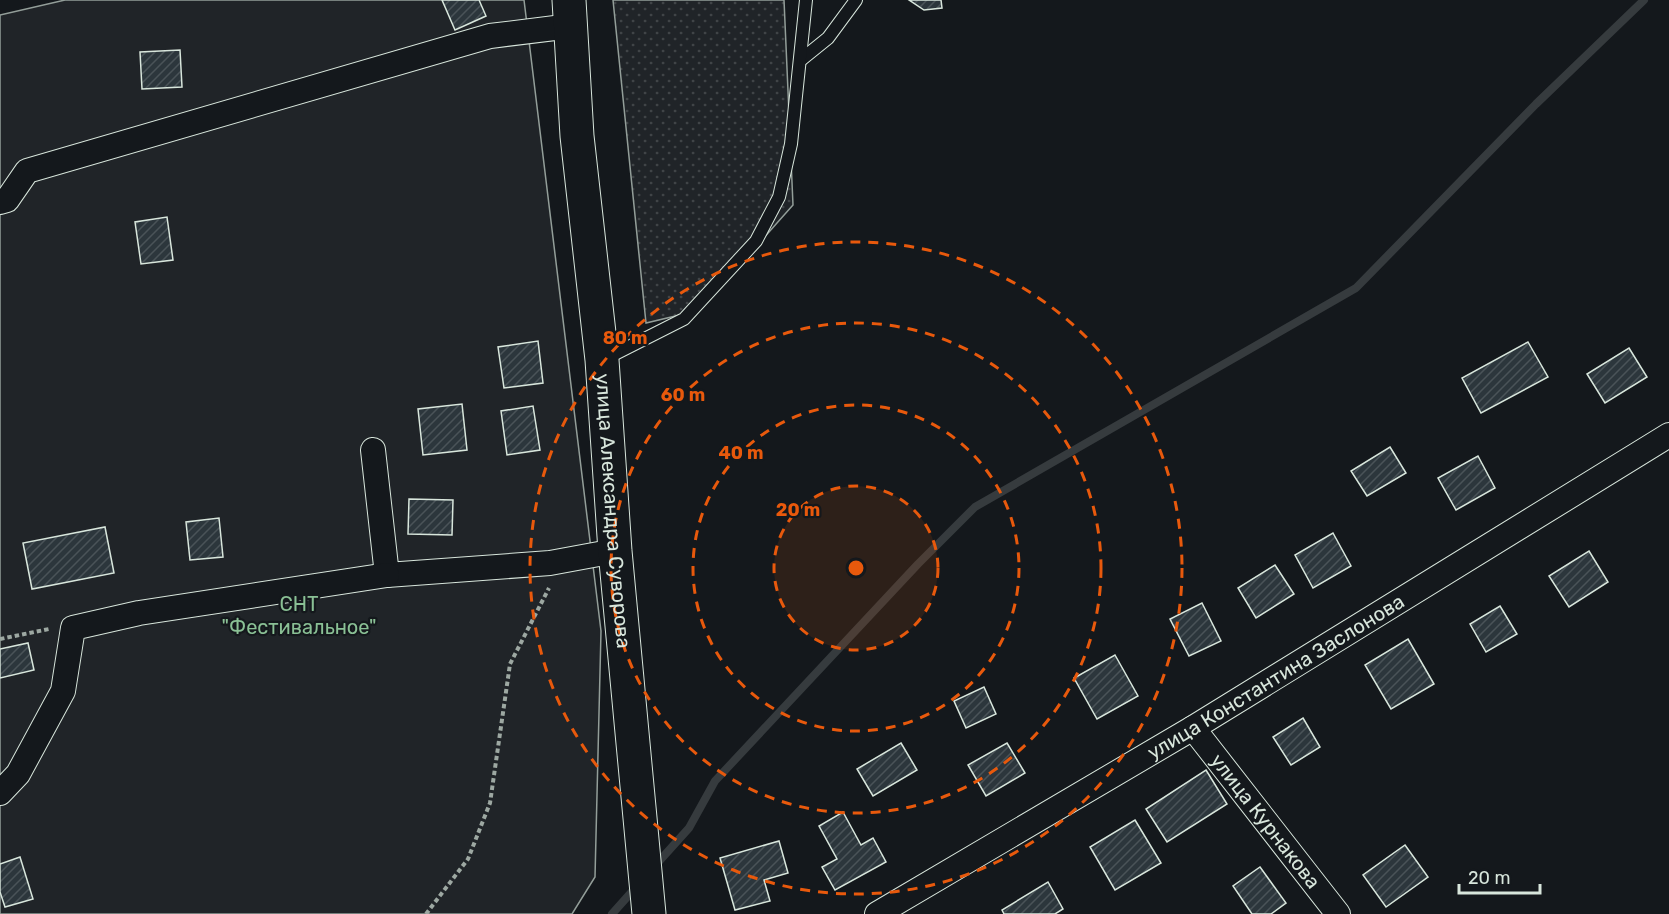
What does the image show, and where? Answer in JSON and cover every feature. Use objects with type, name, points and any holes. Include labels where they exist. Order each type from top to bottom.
[{"type":"main road","name":"улица Александра Суворова","points":[[570,13],[577,136],[602,360],[615,551],[649,914]]},
{"type":"street","points":[[0,202],[7,200],[27,171],[570,13]]},
{"type":"street","name":"улица Константина Заслонова","points":[[877,914],[1193,728],[1669,435]]},
{"type":"street","points":[[373,450],[387,575]]},
{"type":"street","points":[[0,793],[18,774],[63,691],[74,628],[139,613],[387,575],[562,560],[615,551]]},
{"type":"street","name":"улица Курнакова","points":[[1193,728],[1338,914]]},
{"type":"lane","points":[[602,360],[684,320],[756,241],[779,197],[791,144],[802,58],[806,0]]},
{"type":"lane","points":[[802,58],[828,38],[856,0]]},
{"type":"path","points":[[426,914],[468,859],[490,803],[510,664],[562,560]]},
{"type":"path","points":[[0,639],[41,629],[74,628]]},
{"type":"green space","name":"СНТ \"Фестивальное\"","points":[[65,0],[524,0],[601,631],[595,877],[572,914],[0,914],[0,15]]},
{"type":"green space","points":[[613,0],[784,0],[793,205],[737,268],[688,313],[646,323]]},
{"type":"building","points":[[442,0],[479,0],[486,16],[455,30]]},
{"type":"building","points":[[909,0],[941,0],[942,8],[924,10]]},
{"type":"building","points":[[180,50],[182,87],[142,89],[140,52]]},
{"type":"building","points":[[167,217],[173,260],[141,264],[135,222]]},
{"type":"building","points":[[538,341],[543,383],[504,388],[498,347]]},
{"type":"building","points":[[1528,342],[1548,377],[1481,413],[1462,378]]},
{"type":"building","points":[[1629,348],[1647,377],[1605,403],[1587,374]]},
{"type":"building","points":[[462,404],[467,450],[423,455],[418,409]]},
{"type":"building","points":[[533,406],[540,450],[507,455],[501,411]]},
{"type":"building","points":[[1390,447],[1406,473],[1367,496],[1351,471]]},
{"type":"building","points":[[1478,456],[1495,488],[1456,510],[1438,478]]},
{"type":"building","points":[[409,499],[453,500],[452,535],[408,534]]},
{"type":"building","points":[[219,518],[223,557],[190,560],[186,522]]},
{"type":"building","points":[[105,527],[114,573],[32,589],[23,543]]},
{"type":"building","points":[[1333,533],[1351,566],[1313,588],[1295,555]]},
{"type":"building","points":[[1589,551],[1608,582],[1569,607],[1549,576]]},
{"type":"building","points":[[1275,565],[1294,594],[1256,618],[1238,588]]},
{"type":"building","points":[[1202,603],[1221,641],[1189,656],[1170,619]]},
{"type":"building","points":[[1500,606],[1517,634],[1486,652],[1470,624]]},
{"type":"building","points":[[1408,639],[1434,684],[1391,709],[1365,665]]},
{"type":"building","points":[[28,643],[34,670],[0,678],[0,649]]},
{"type":"building","points":[[1115,655],[1138,696],[1097,719],[1074,678]]},
{"type":"building","points":[[984,687],[996,714],[966,728],[954,701]]},
{"type":"building","points":[[1303,718],[1320,747],[1291,765],[1273,737]]},
{"type":"building","points":[[901,743],[917,770],[873,796],[857,769]]},
{"type":"building","points":[[1007,743],[1025,773],[986,796],[968,765]]},
{"type":"building","points":[[1206,770],[1227,804],[1167,842],[1146,809]]},
{"type":"building","points":[[843,812],[861,845],[873,838],[886,862],[835,890],[822,867],[837,859],[819,826]]},
{"type":"building","points":[[1135,820],[1161,863],[1115,890],[1090,847]]},
{"type":"building","points":[[779,841],[788,873],[764,880],[770,901],[735,910],[720,858]]},
{"type":"building","points":[[1405,845],[1428,877],[1386,907],[1363,875]]},
{"type":"building","points":[[20,857],[33,899],[5,907],[0,892],[0,864]]},
{"type":"building","points":[[1260,867],[1286,903],[1271,914],[1252,914],[1233,886]]},
{"type":"building","points":[[1048,882],[1063,909],[1055,914],[1004,914],[1002,910]]},
{"type":"waterway","points":[[653,868],[689,828],[715,781],[918,564],[975,507],[1356,288],[1536,104],[1644,0]]},
{"type":"waterway","points":[[612,914],[637,886]]}]
